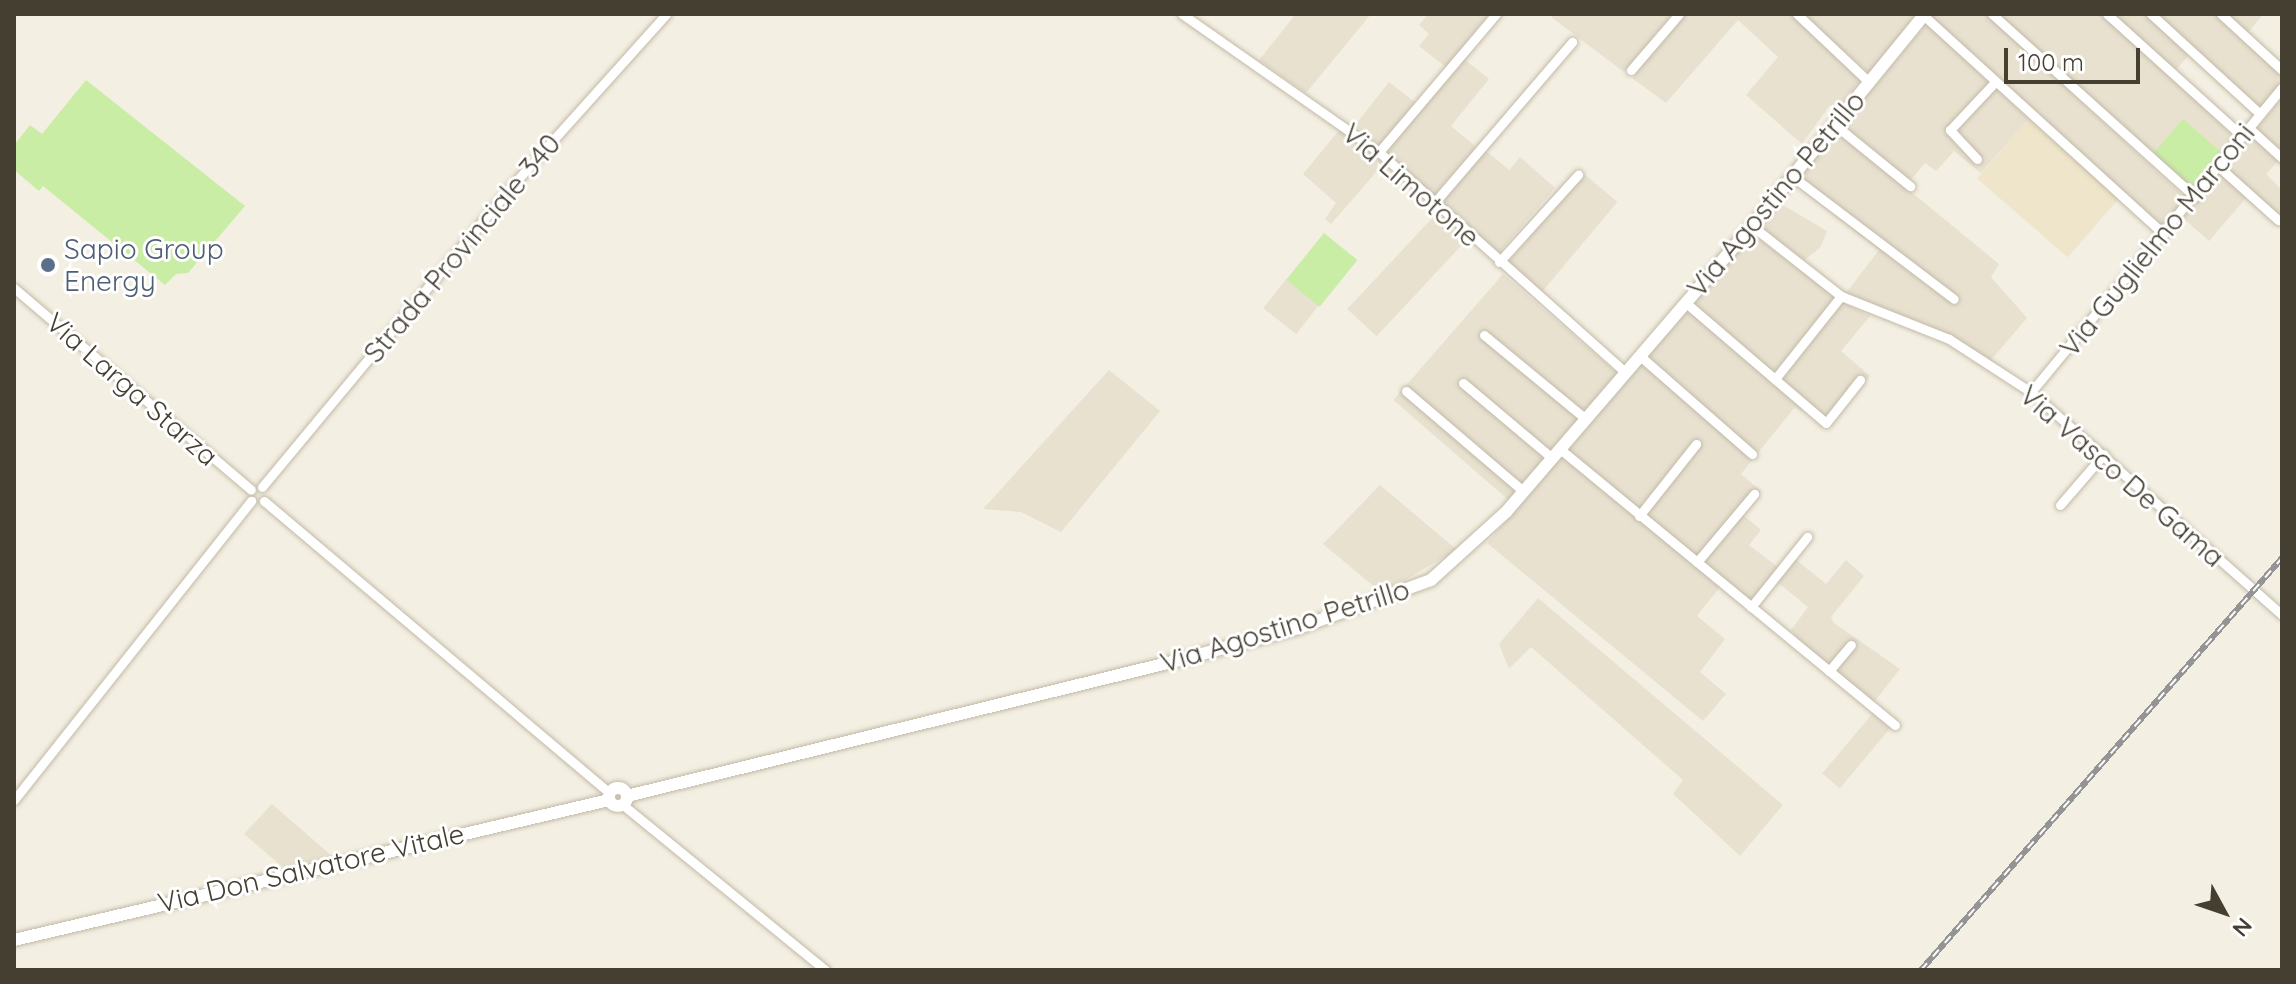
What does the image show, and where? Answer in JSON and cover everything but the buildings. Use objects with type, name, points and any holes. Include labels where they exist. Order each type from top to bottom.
[{"type":"street","name":"Strada Provinciale 340","points":[[262,487],[511,187],[666,14]]},
{"type":"street","name":"Via Limotone","points":[[1182,14],[1379,152],[1626,373]]},
{"type":"street","points":[[1379,152],[1496,14]]},
{"type":"street","points":[[1631,70],[1679,14]]},
{"type":"street","points":[[1797,14],[1869,82]]},
{"type":"street","points":[[1923,14],[2164,234]]},
{"type":"street","name":"Via Agostino Petrillo","points":[[625,800],[642,792],[1060,692],[1298,628],[1391,597],[1455,563],[1556,454],[1752,226],[1923,14]]},
{"type":"street","points":[[1992,14],[2195,197]]},
{"type":"street","points":[[2107,14],[2246,132],[2282,158]]},
{"type":"street","points":[[2151,14],[2260,114]]},
{"type":"street","points":[[2221,14],[2282,70]]},
{"type":"street","points":[[1435,202],[1572,42]]},
{"type":"street","points":[[1977,159],[1950,130],[1995,82]]},
{"type":"street","name":"Via Guglielmo Marconi","points":[[2031,392],[2282,88]]},
{"type":"street","points":[[1835,125],[1910,186]]},
{"type":"street","points":[[2218,166],[2278,220]]},
{"type":"street","points":[[1499,262],[1578,175]]},
{"type":"street","points":[[1792,176],[1954,299]]},
{"type":"street","name":"Via Vasco De Gama","points":[[1752,226],[1841,296],[1949,339],[2031,392],[2282,615]]},
{"type":"street","name":"Via Larga Starza","points":[[14,288],[251,490]]},
{"type":"street","points":[[1775,379],[1841,296]]},
{"type":"street","points":[[1686,303],[1826,423],[1860,380]]},
{"type":"street","points":[[1484,335],[1586,419]]},
{"type":"street","points":[[1640,356],[1752,454]]},
{"type":"street","points":[[1463,383],[1639,516],[1895,725]]},
{"type":"street","points":[[1406,391],[1523,491]]},
{"type":"street","points":[[1639,516],[1696,444]]},
{"type":"street","points":[[2060,505],[2104,454]]},
{"type":"street","points":[[14,800],[251,501],[251,490],[262,487],[264,501]]},
{"type":"street","points":[[1697,562],[1754,494]]},
{"type":"street","points":[[251,501],[264,501],[609,797],[625,800],[825,970]]},
{"type":"street","points":[[1751,607],[1807,537]]},
{"type":"street","points":[[1829,671],[1851,645]]},
{"type":"street","name":"Via Don Salvatore Vitale","points":[[14,940],[609,797]]},
{"type":"shaded area","points":[[1296,14],[1371,14],[1306,93],[1259,60]]},
{"type":"shaded area","points":[[1428,14],[1489,14],[1446,67],[1419,46],[1429,34],[1419,25]]},
{"type":"shaded area","points":[[1554,14],[1672,14],[1624,72],[1551,17]]},
{"type":"shaded area","points":[[1686,14],[1790,14],[1862,78],[1836,109],[1830,105],[1802,144],[1746,95],[1778,57],[1738,20],[1666,103],[1632,78]]},
{"type":"shaded area","points":[[1801,14],[1916,14],[1869,73]]},
{"type":"shaded area","points":[[1933,14],[1986,14],[2186,198],[2163,227],[1930,17]]},
{"type":"shaded area","points":[[1998,14],[2102,14],[2234,137],[2222,153],[2183,120],[2153,155]]},
{"type":"shaded area","points":[[2113,14],[2144,14],[2189,55],[2175,71]]},
{"type":"shaded area","points":[[2157,14],[2263,14],[2247,34],[2279,62],[2282,58],[2282,81],[2259,109]]},
{"type":"shaded area","points":[[1926,24],[2029,119],[1981,173],[1954,151],[1936,171],[1925,163],[1910,181],[1842,126]]},
{"type":"shaded area","points":[[1464,59],[1489,79],[1451,126],[1476,147],[1433,197],[1386,152]]},
{"type":"shaded area","points":[[1389,82],[1415,102],[1381,146],[1355,125]]},
{"type":"shaded area","points":[[2282,98],[2282,164],[2278,161],[2266,174],[2282,190],[2282,223],[2278,227],[2246,198],[2209,241],[2183,218]]},
{"type":"shaded area","points":[[2029,119],[2120,198],[2068,257],[1977,179]]},
{"type":"shaded area","points":[[1341,128],[1384,163],[1331,224],[1325,219],[1336,203],[1303,174]]},
{"type":"shaded area","points":[[1837,131],[1999,264],[1991,277],[2027,318],[1990,361],[1942,331],[1862,304],[1846,293],[1879,250],[1794,184]]},
{"type":"shaded area","points":[[1485,150],[1509,170],[1520,157],[1555,188],[1497,255],[1440,203]]},
{"type":"shaded area","points":[[1583,173],[1617,202],[1542,292],[1507,263]]},
{"type":"shaded area","points":[[1781,204],[1827,231],[1820,248],[1803,261],[1762,227]]},
{"type":"shaded area","points":[[1436,214],[1465,241],[1377,336],[1347,309]]},
{"type":"shaded area","points":[[1753,234],[1844,303],[1870,316],[1841,351],[1870,376],[1830,423],[1808,405],[1801,411],[1795,407],[1741,474],[1761,491],[1742,514],[1761,530],[1749,545],[1778,567],[1789,554],[1826,584],[1846,560],[1864,576],[1831,617],[1834,623],[1900,669],[1874,702],[1804,646],[1791,630],[1808,607],[1777,582],[1752,612],[1720,587],[1697,616],[1725,639],[1700,672],[1726,694],[1703,721],[1487,543]]},
{"type":"shaded area","points":[[1503,274],[1618,374],[1508,500],[1393,400]]},
{"type":"shaded area","points":[[1286,279],[1319,305],[1296,334],[1263,308]]},
{"type":"shaded area","points":[[1109,370],[1160,411],[1061,532],[1021,512],[983,509]]},
{"type":"shaded area","points":[[1380,485],[1457,550],[1382,593],[1323,544]]},
{"type":"shaded area","points":[[1538,598],[1783,805],[1740,856],[1673,794],[1683,780],[1531,647],[1509,669],[1499,644]]},
{"type":"shaded area","points":[[1873,713],[1891,728],[1840,788],[1822,774]]},
{"type":"shaded area","points":[[272,804],[332,856],[284,868],[244,834]]},
{"type":"green space","points":[[86,80],[245,206],[188,273],[176,274],[165,285],[43,186],[39,191],[14,170],[14,145],[30,125],[42,134]]},
{"type":"green space","points":[[2183,119],[2222,153],[2191,189],[2152,154]]},
{"type":"green space","points":[[1324,233],[1357,260],[1320,307],[1286,280]]},
{"type":"railway","points":[[1921,970],[2282,558]]},
{"type":"place","name":"Sapio Group Energy","points":[[48,265]]}]
